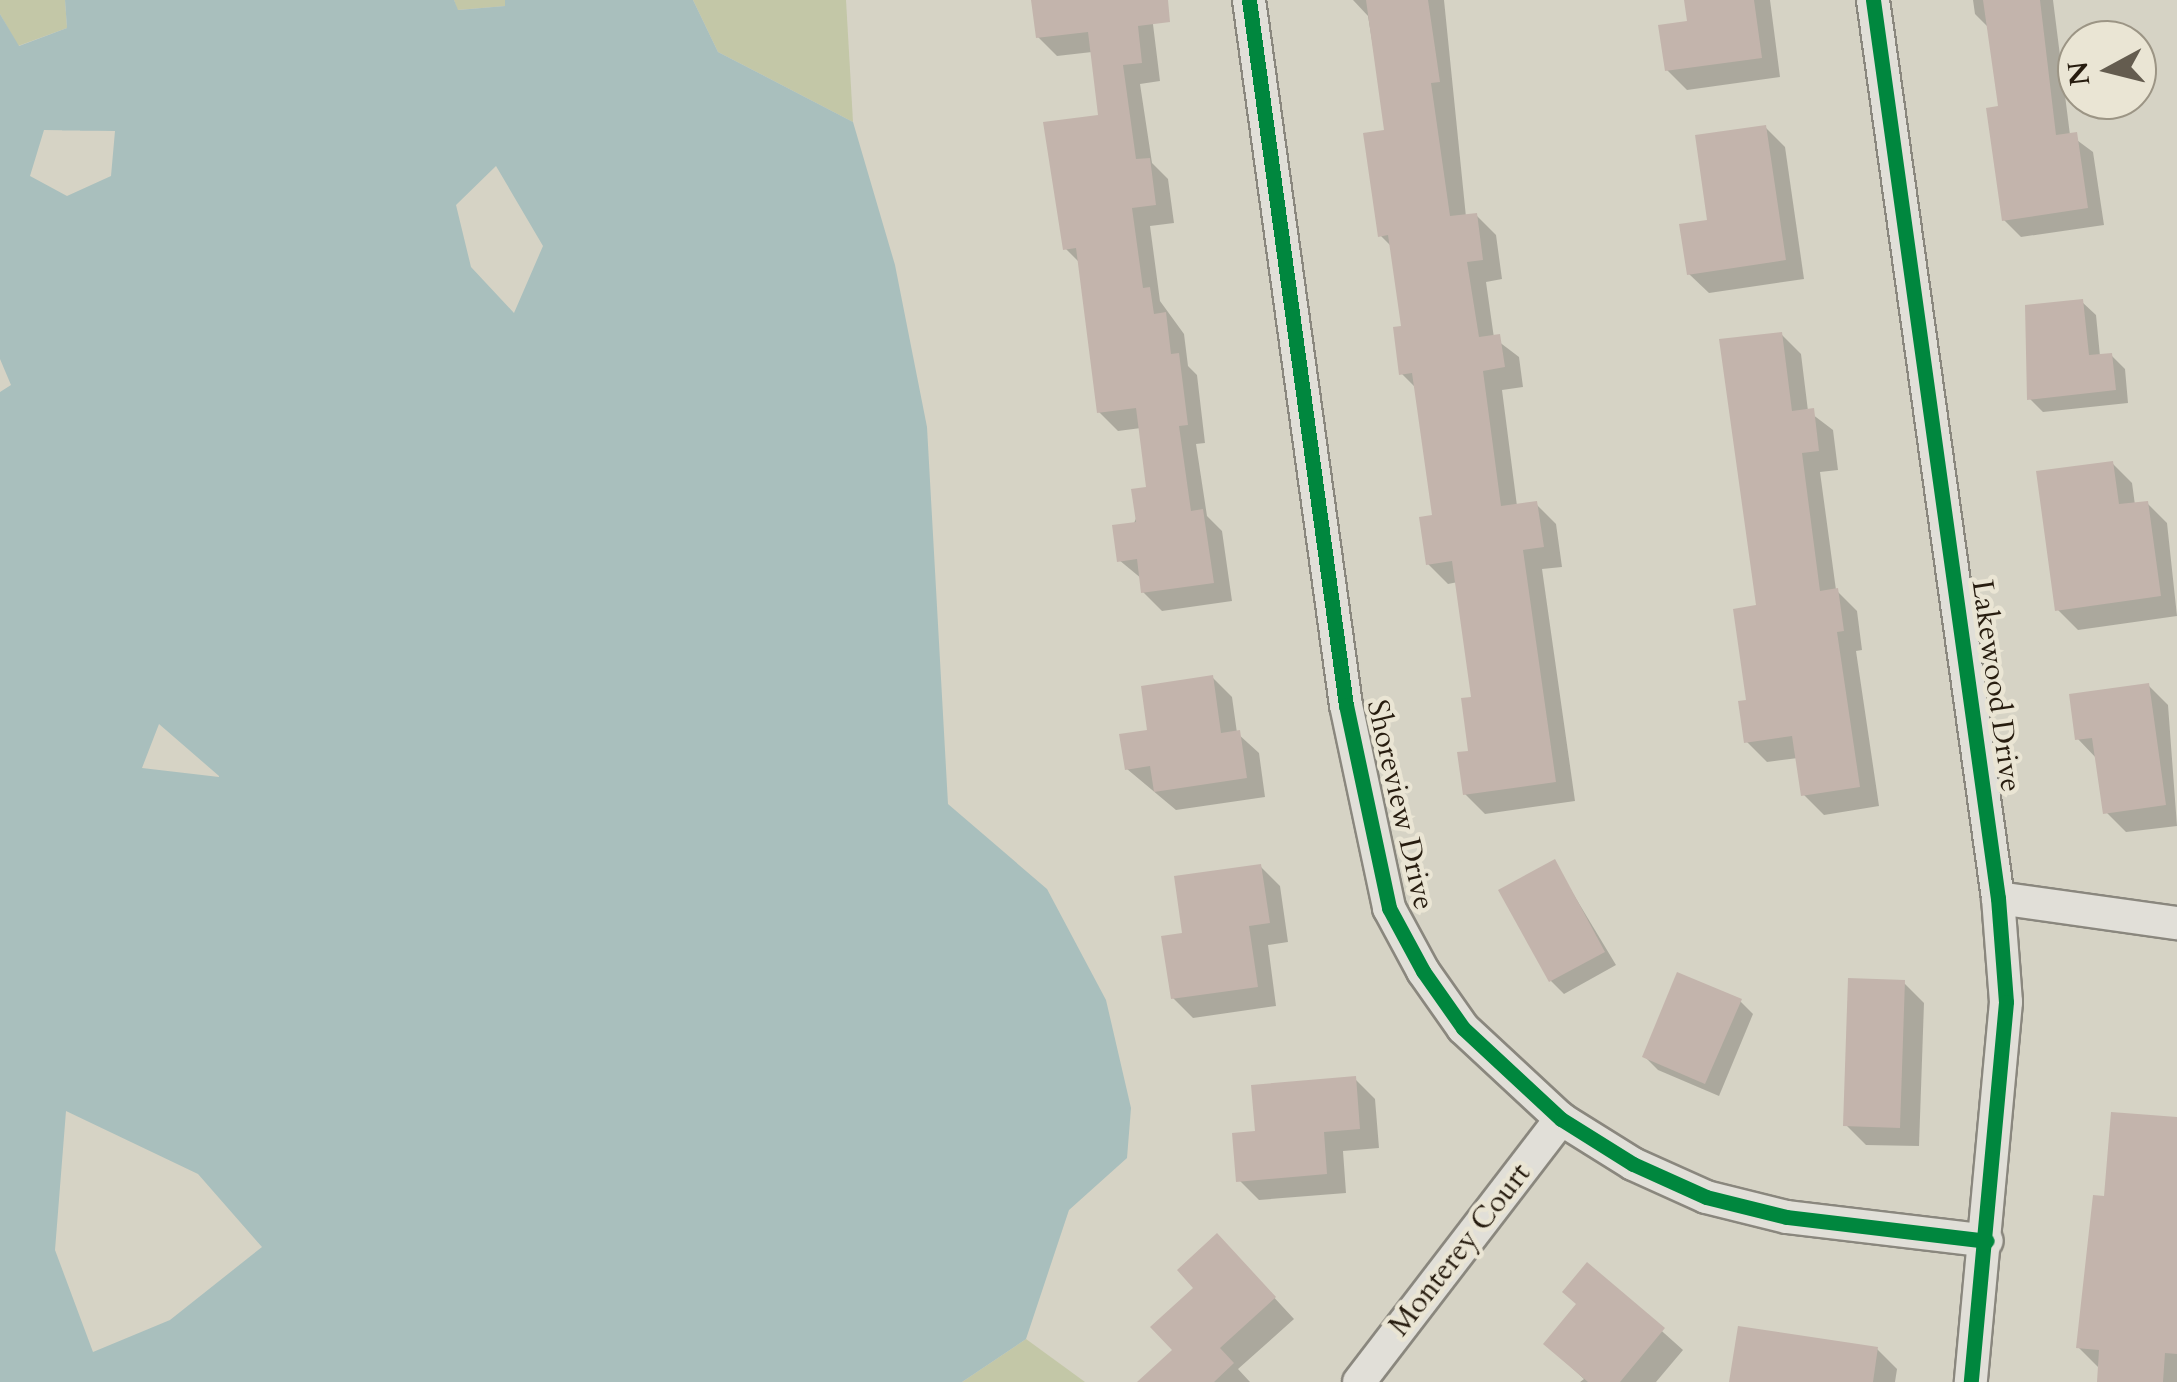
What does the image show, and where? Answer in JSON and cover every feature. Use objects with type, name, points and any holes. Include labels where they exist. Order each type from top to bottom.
[{"type":"street","name":"Shoreview Drive","points":[[1249,0],[1346,705],[1390,908],[1463,1028],[1561,1119],[1632,1164],[1706,1197],[1786,1217],[1987,1241]]},
{"type":"street","name":"Lakewood Drive","points":[[1873,0],[1998,898],[2006,1002],[1987,1241],[1970,1382]]},
{"type":"street","points":[[1998,898],[2177,923]]},
{"type":"street","name":"Monterey Court","points":[[1359,1382],[1561,1119]]},
{"type":"green space","points":[[0,0],[65,0],[67,28],[18,46],[0,14]]},
{"type":"green space","points":[[454,0],[505,0],[506,6],[457,10]]},
{"type":"green space","points":[[693,0],[846,0],[853,122],[718,52]]},
{"type":"green space","points":[[1026,1339],[1085,1382],[962,1382]]},
{"type":"water","points":[[65,0],[454,0],[458,10],[505,6],[505,0],[693,0],[718,52],[853,122],[895,265],[927,427],[948,804],[1047,889],[1106,1000],[1131,1108],[1127,1158],[1069,1210],[1026,1339],[962,1382],[0,1382],[0,392],[11,385],[0,359],[0,14],[19,46],[67,28]],"holes":[[[44,130],[115,131],[111,176],[67,196],[30,176]],[[496,166],[543,246],[514,313],[471,267],[456,205]],[[159,724],[219,777],[142,768]],[[66,1111],[198,1174],[262,1247],[170,1320],[93,1352],[55,1250]]]},
{"type":"building","points":[[1031,0],[1168,0],[1170,22],[1138,26],[1142,63],[1123,65],[1136,159],[1150,158],[1156,205],[1132,208],[1143,288],[1150,287],[1154,314],[1166,312],[1171,354],[1179,353],[1188,425],[1179,426],[1191,511],[1203,509],[1214,583],[1141,593],[1137,559],[1117,562],[1112,525],[1136,522],[1131,489],[1146,487],[1136,408],[1097,413],[1076,248],[1063,250],[1043,122],[1098,115],[1088,32],[1036,38]]},
{"type":"building","points":[[1366,0],[1428,0],[1440,82],[1431,83],[1450,216],[1477,213],[1483,260],[1467,262],[1479,337],[1500,334],[1505,367],[1483,371],[1501,506],[1537,501],[1544,547],[1523,550],[1556,782],[1463,795],[1457,752],[1468,751],[1461,698],[1471,697],[1452,561],[1426,565],[1419,517],[1432,515],[1412,373],[1399,375],[1393,327],[1401,326],[1388,235],[1378,237],[1363,133],[1384,130]]},
{"type":"building","points":[[1684,0],[1754,0],[1762,58],[1665,71],[1658,25],[1687,21]]},
{"type":"building","points":[[1983,0],[2040,0],[2056,135],[2077,132],[2088,208],[2002,221],[1986,108],[1998,106]]},
{"type":"building","points":[[1766,125],[1786,260],[1687,275],[1679,224],[1707,220],[1695,135]]},
{"type":"building","points":[[2083,299],[2089,355],[2112,353],[2116,390],[2027,400],[2025,305]]},
{"type":"building","points":[[1782,332],[1792,411],[1814,408],[1819,451],[1802,453],[1820,591],[1838,588],[1844,631],[1837,632],[1860,787],[1801,796],[1792,736],[1744,743],[1738,701],[1746,700],[1733,609],[1756,605],[1719,339]]},
{"type":"building","points":[[2113,461],[2119,504],[2148,501],[2161,596],[2055,611],[2036,471]]},
{"type":"building","points":[[1213,675],[1221,733],[1240,730],[1247,778],[1154,792],[1150,766],[1125,770],[1119,734],[1147,730],[1141,686]]},
{"type":"building","points":[[2149,683],[2166,805],[2103,814],[2092,738],[2075,740],[2069,694]]},
{"type":"building","points":[[1555,859],[1605,952],[1549,982],[1498,890]]},
{"type":"building","points":[[1261,864],[1270,923],[1249,926],[1258,987],[1171,999],[1161,936],[1182,933],[1174,876]]},
{"type":"building","points":[[1677,972],[1742,999],[1705,1084],[1642,1057]]},
{"type":"building","points":[[1848,978],[1905,980],[1900,1128],[1843,1126]]},
{"type":"building","points":[[1356,1076],[1360,1129],[1324,1132],[1327,1174],[1236,1182],[1232,1133],[1255,1131],[1251,1085]]},
{"type":"building","points":[[2111,1112],[2177,1117],[2177,1354],[2165,1353],[2163,1382],[2097,1382],[2099,1350],[2076,1348],[2093,1195],[2104,1196]]},
{"type":"building","points":[[1217,1233],[1276,1297],[1220,1348],[1234,1363],[1214,1382],[1137,1382],[1172,1350],[1150,1327],[1193,1288],[1177,1270]]},
{"type":"building","points":[[1587,1262],[1665,1328],[1620,1382],[1588,1382],[1543,1344],[1576,1304],[1562,1292]]},
{"type":"building","points":[[1738,1326],[1878,1347],[1873,1382],[1729,1382]]},
{"type":"cycle path","points":[[1249,0],[1346,705],[1389,908],[1423,971],[1463,1028],[1561,1119],[1633,1164],[1706,1197],[1787,1217],[1987,1241]]},
{"type":"cycle path","points":[[1873,0],[1998,898],[2006,1002],[1971,1382]]}]
